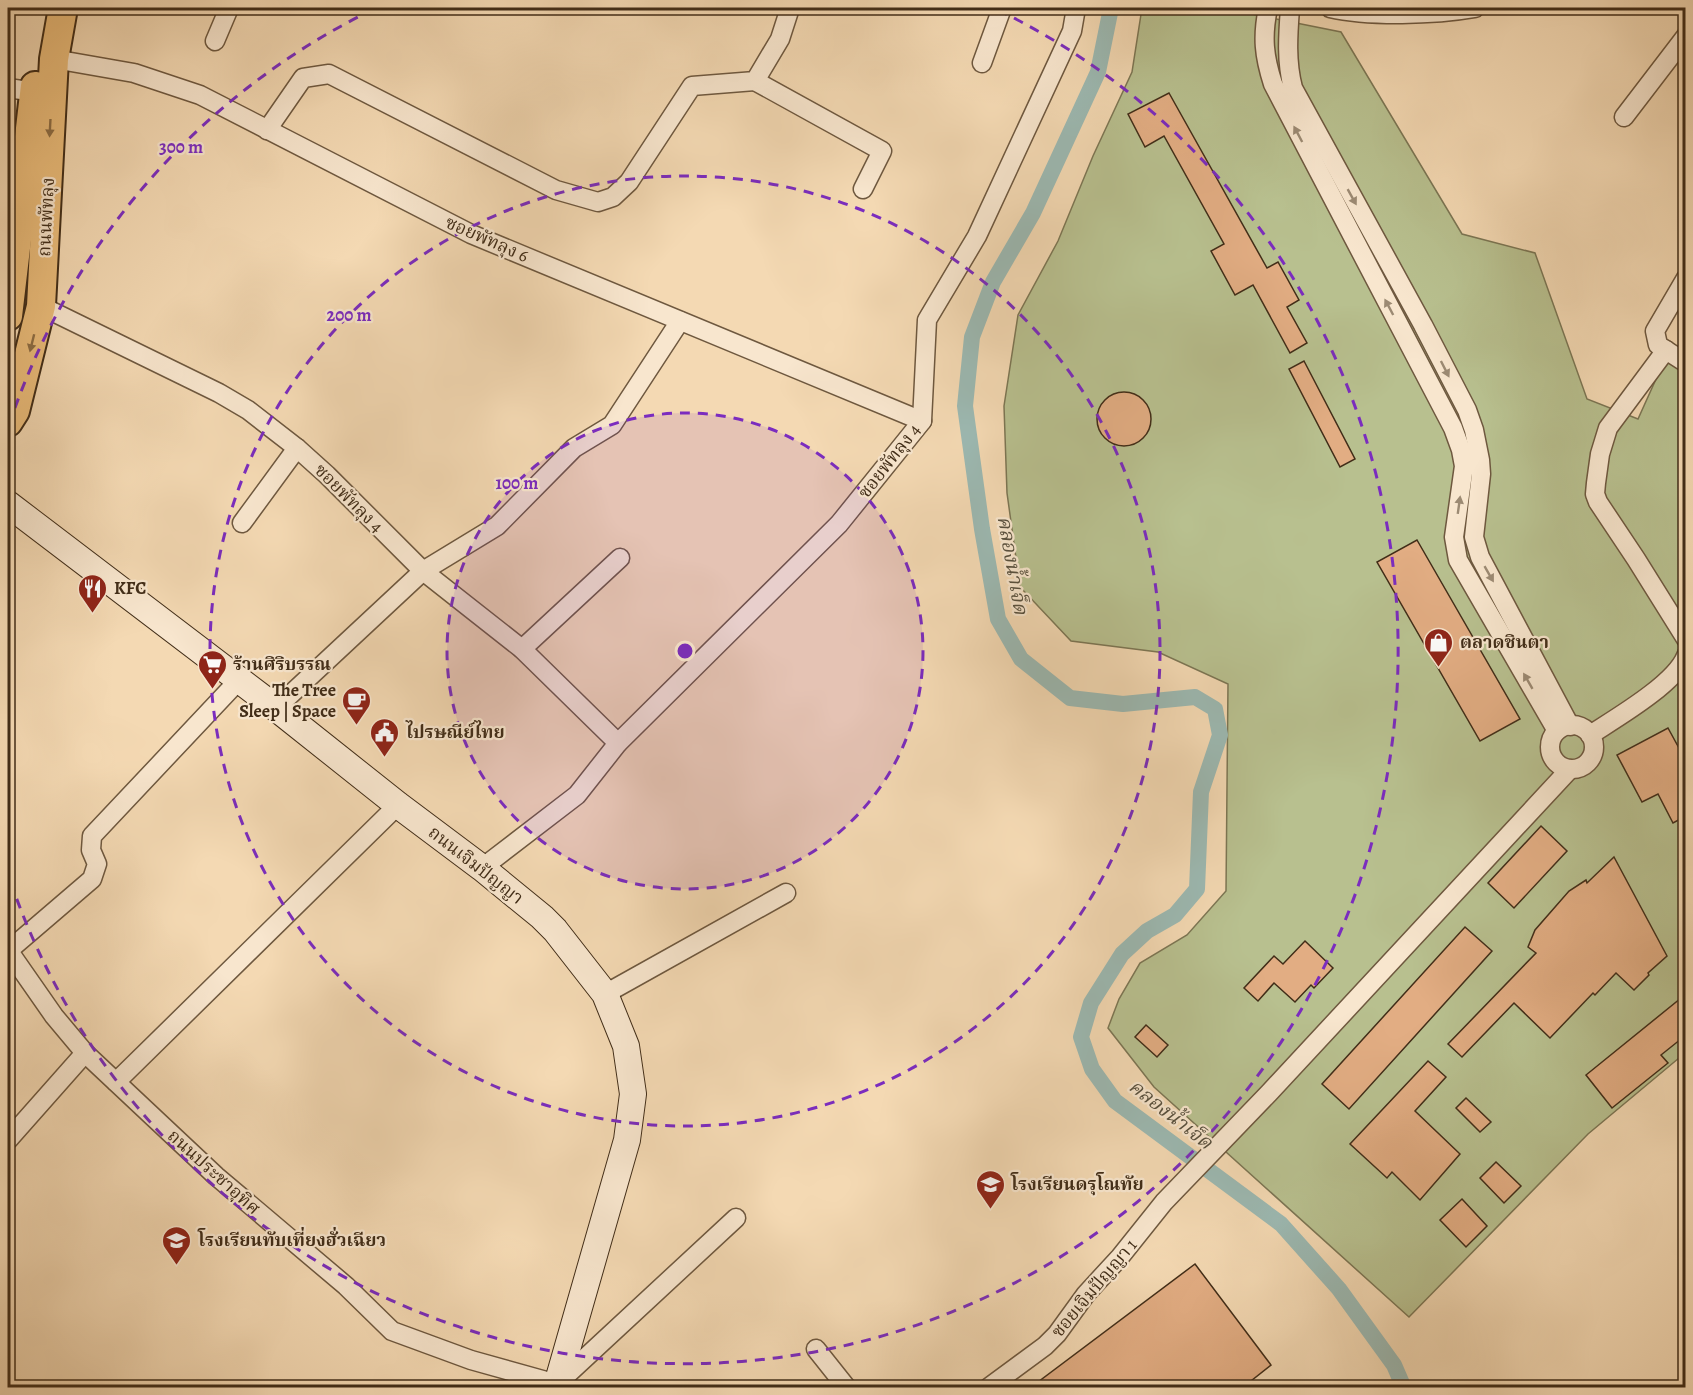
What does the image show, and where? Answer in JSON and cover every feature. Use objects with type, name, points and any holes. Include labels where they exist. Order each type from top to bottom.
[{"type":"main road","name":"ถนนพัทลุง","points":[[8,306],[21,90],[40,42],[47,8]]},
{"type":"main road","name":"ถนนพัทลุง","points":[[8,422],[15,411],[41,306],[54,59],[63,8]]},
{"type":"street","points":[[215,41],[230,8]]},
{"type":"street","points":[[755,81],[780,39],[790,8]]},
{"type":"street","points":[[982,63],[1002,8]]},
{"type":"street","name":"ซอยพัทลุง 4","points":[[482,868],[577,795],[618,743],[839,524],[922,421],[927,320],[977,236],[1072,31],[1076,8]]},
{"type":"street","points":[[1268,8],[1265,24],[1265,58],[1423,325],[1467,410],[1474,430],[1480,460],[1471,481],[1454,537],[1458,560],[1564,729]]},
{"type":"street","points":[[1290,8],[1289,71],[1285,91],[1405,337],[1453,428],[1464,466],[1471,481]]},
{"type":"street","points":[[1330,8],[1342,10],[1465,8]]},
{"type":"street","points":[[1624,117],[1686,36]]},
{"type":"street","name":"ซอยพัทลุง 6","points":[[54,59],[134,73],[200,95],[471,234],[922,421]]},
{"type":"street","points":[[267,130],[303,78],[329,74],[556,190],[598,202],[613,197],[629,182],[692,86],[755,81],[882,151],[863,189]]},
{"type":"street","points":[[1686,278],[1655,332],[1658,345],[1686,363]]},
{"type":"street","name":"ซอยพัทลุง 4","points":[[41,306],[219,393],[248,410],[297,448],[423,571],[522,649],[618,743]]},
{"type":"street","points":[[276,708],[423,571],[497,526],[574,448],[612,424],[680,321]]},
{"type":"street","points":[[1405,337],[1423,325]]},
{"type":"street","points":[[1665,350],[1608,428],[1600,454],[1595,494],[1686,639]]},
{"type":"street","points":[[242,523],[297,448]]},
{"type":"street","name":"ถนนเจิมปัญญา","points":[[8,504],[482,868],[555,930],[605,994],[626,1046],[633,1094],[627,1140],[557,1386]]},
{"type":"street","points":[[522,649],[620,558]]},
{"type":"street","points":[[1590,735],[1659,687],[1682,665],[1686,656]]},
{"type":"street","points":[[8,950],[92,879],[97,864],[91,850],[92,836],[239,680]]},
{"type":"street","points":[[1581,727],[1590,735],[1594,748],[1590,761],[1577,769],[1563,767],[1553,758],[1551,744],[1564,729],[1581,727]]},
{"type":"street","name":"ซอยเจิมปัญญา 1","points":[[987,1388],[1045,1346],[1057,1334],[1086,1294],[1120,1257],[1164,1202],[1569,769]]},
{"type":"street","points":[[116,1082],[398,805]]},
{"type":"street","points":[[605,994],[786,893]]},
{"type":"street","name":"ถนนประชาอุทิศ","points":[[8,950],[54,1016],[85,1053],[216,1176],[346,1286],[392,1331],[471,1360],[557,1386]]},
{"type":"street","points":[[8,1140],[85,1053]]},
{"type":"street","points":[[557,1386],[736,1218]]},
{"type":"street","points":[[816,1349],[847,1388]]},
{"type":"green space","name":"ตลาดชินตา","points":[[1142,8],[1222,8],[1341,32],[1462,234],[1535,253],[1587,399],[1638,419],[1666,357],[1685,371],[1685,1053],[1588,1134],[1409,1317],[1154,1087],[1108,1028],[1119,999],[1140,963],[1187,935],[1226,891],[1228,684],[1158,652],[1071,641],[1020,587],[1007,493],[1004,406],[1018,315],[1058,241],[1093,156],[1132,72]]},
{"type":"building","points":[[1169,93],[1267,268],[1278,262],[1299,300],[1287,307],[1307,343],[1290,353],[1253,285],[1235,295],[1211,251],[1224,244],[1164,136],[1145,147],[1128,114]]},
{"type":"building","points":[[1304,361],[1355,459],[1340,467],[1289,369]]},
{"type":"building","points":[[1119,392],[1129,392],[1139,396],[1147,404],[1151,419],[1147,434],[1139,442],[1129,446],[1119,446],[1109,442],[1101,434],[1097,424],[1097,414],[1101,404],[1109,396]]},
{"type":"building","points":[[1417,540],[1520,719],[1480,741],[1377,562]]},
{"type":"building","points":[[1668,728],[1686,761],[1686,816],[1673,823],[1658,794],[1642,802],[1617,755]]},
{"type":"building","points":[[1541,826],[1567,851],[1514,908],[1488,883]]},
{"type":"building","points":[[1614,857],[1667,956],[1634,990],[1616,973],[1595,995],[1593,993],[1550,1038],[1514,1003],[1462,1057],[1448,1044],[1536,953],[1528,947],[1535,930],[1569,891],[1586,880],[1587,883]]},
{"type":"building","points":[[1465,927],[1492,951],[1349,1109],[1322,1084]]},
{"type":"building","points":[[1305,941],[1333,968],[1314,988],[1311,985],[1295,1002],[1274,983],[1258,1001],[1244,988],[1274,956],[1283,964]]},
{"type":"building","points":[[1686,994],[1686,1035],[1661,1055],[1668,1063],[1612,1108],[1586,1075]]},
{"type":"building","points":[[1146,1025],[1168,1045],[1157,1057],[1135,1037]]},
{"type":"building","points":[[1428,1061],[1446,1077],[1415,1111],[1460,1154],[1420,1200],[1392,1172],[1387,1178],[1350,1144]]},
{"type":"building","points":[[1466,1098],[1491,1122],[1480,1132],[1456,1108]]},
{"type":"building","points":[[1496,1162],[1521,1186],[1504,1203],[1480,1178]]},
{"type":"building","points":[[1462,1199],[1487,1226],[1466,1247],[1440,1220]]},
{"type":"building","points":[[1195,1264],[1271,1365],[1242,1388],[1030,1388]]},
{"type":"waterway","name":"คลองน้ำเจ็ด","points":[[1111,8],[1098,72],[1033,213],[993,282],[972,337],[965,406],[982,529],[998,619],[1021,659],[1070,698],[1123,704],[1195,697],[1215,709],[1220,735],[1201,792],[1197,889],[1175,915],[1147,931],[1122,954],[1091,1003],[1081,1037],[1092,1069],[1115,1101],[1281,1224],[1339,1289],[1394,1365],[1404,1388]]},
{"type":"place","name":"KFC","points":[[93,614]]},
{"type":"place","name":"ตลาดชินตา","points":[[1439,668]]},
{"type":"place","name":"ร้านศิริบรรณ","points":[[212,690]]},
{"type":"place","name":"The Tree Sleep | Space","points":[[357,726]]},
{"type":"place","name":"ไปรษณีย์ไทย","points":[[385,758]]},
{"type":"place","name":"โรงเรียนดรุโณทัย","points":[[990,1210]]},
{"type":"place","name":"โรงเรียนทับเที่ยงฮั่วเฉียว","points":[[177,1266]]}]
